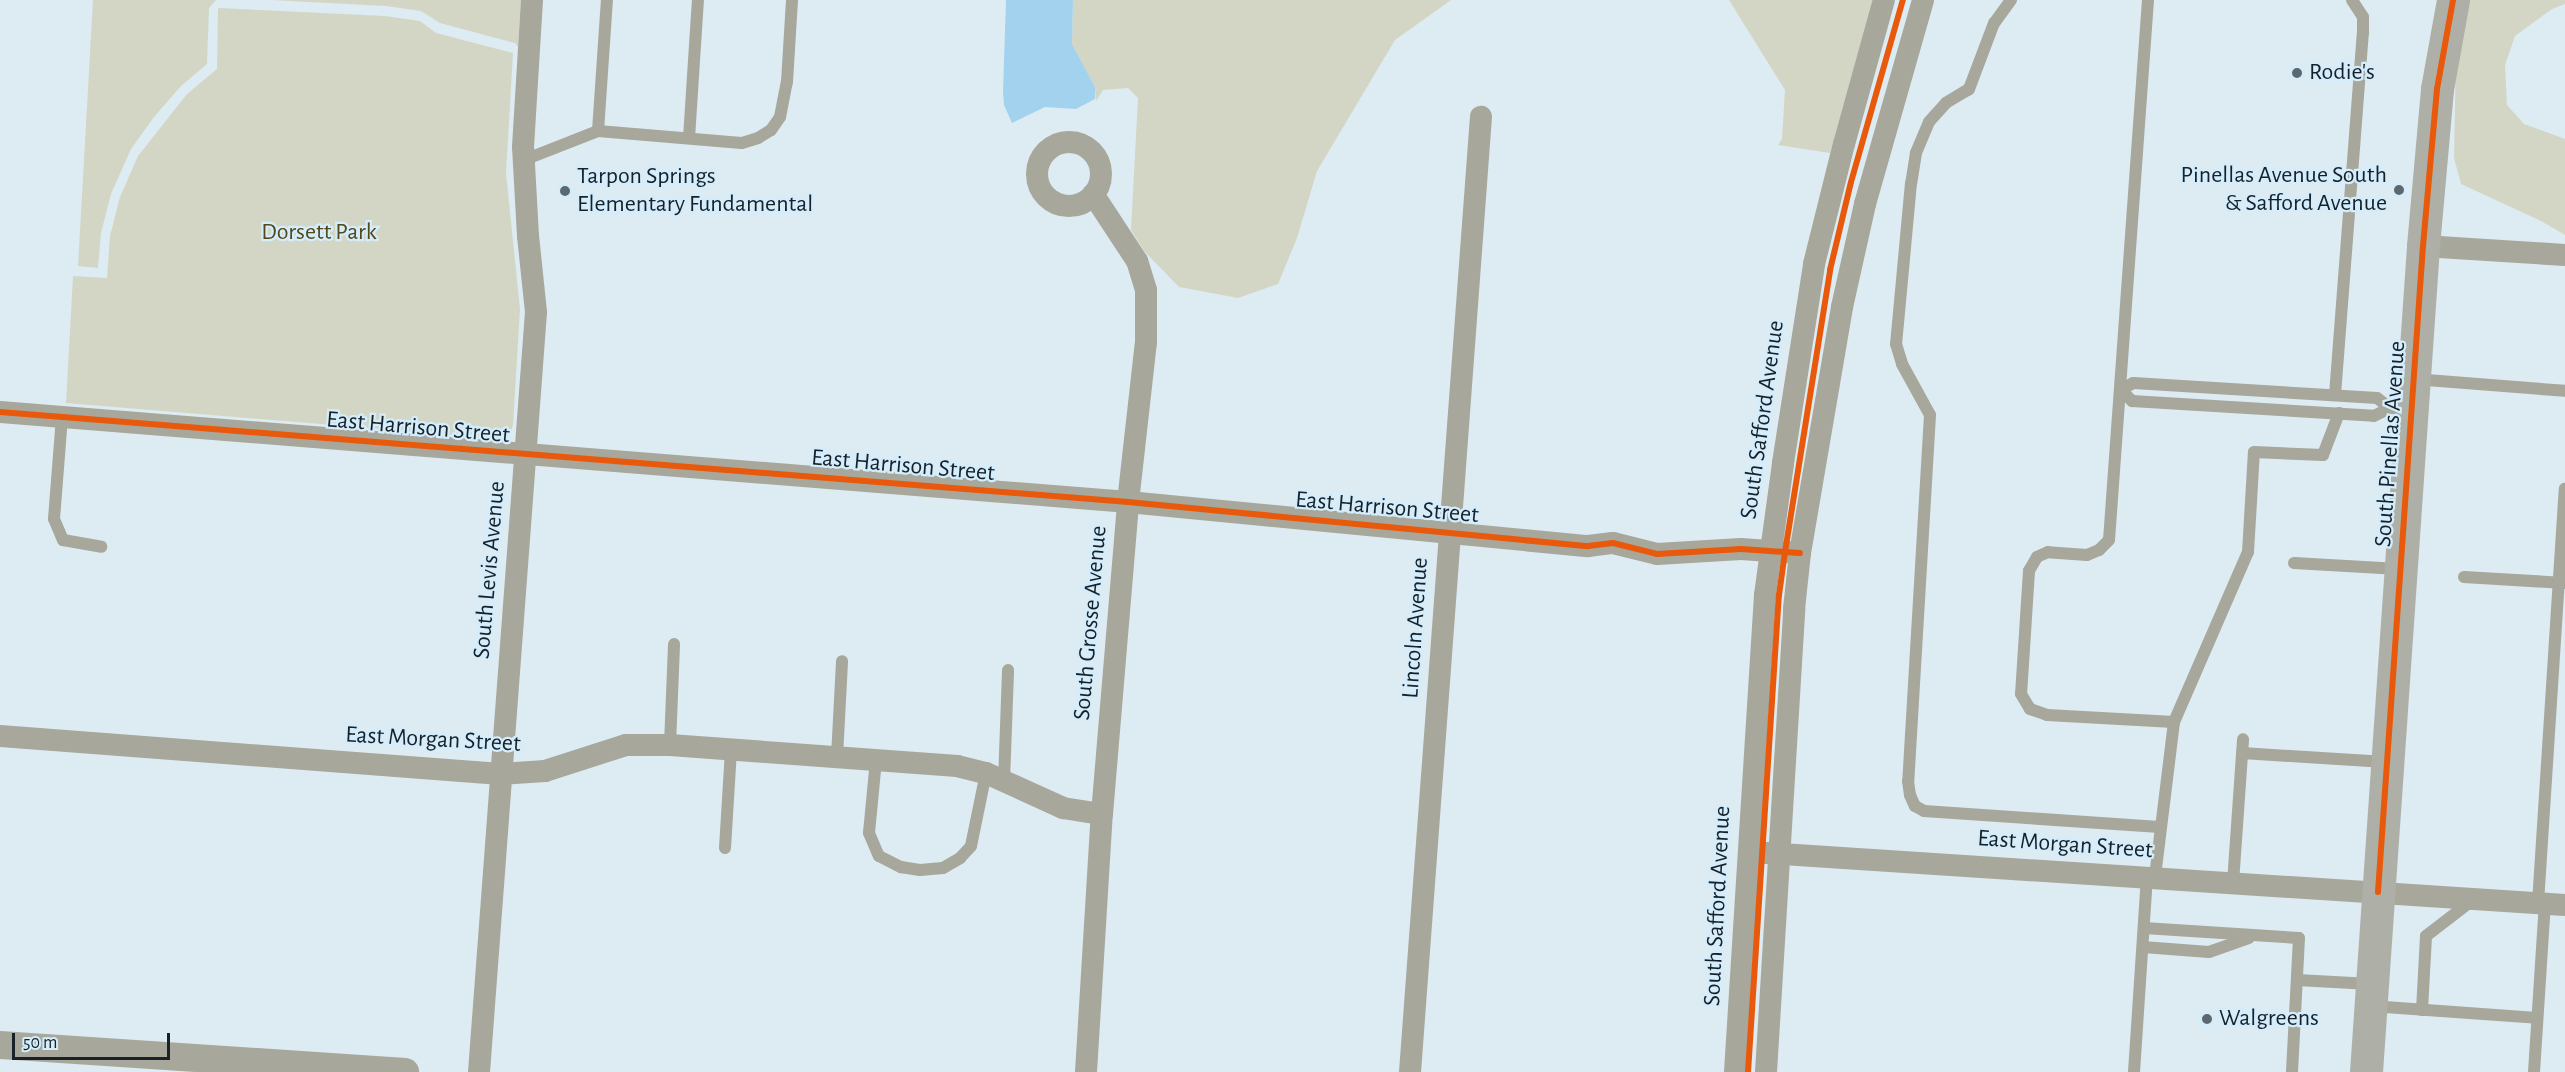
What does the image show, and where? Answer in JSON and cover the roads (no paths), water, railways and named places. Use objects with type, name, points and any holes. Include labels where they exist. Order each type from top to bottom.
[{"type":"main road","name":"South Pinellas Avenue","points":[[2366,1072],[2400,570],[2405,399],[2423,246],[2436,88],[2453,0]]},
{"type":"street","name":"South Levis Avenue","points":[[479,1072],[536,312],[528,236],[523,130],[532,0]]},
{"type":"street","name":"South Safford Avenue","points":[[1735,1072],[1765,595],[1784,452],[1814,264],[1884,0]]},
{"type":"street","points":[[1766,1072],[1781,854],[1794,609],[1800,553],[1842,307],[1865,204],[1923,0]]},
{"type":"street","name":"Lincoln Avenue","points":[[1410,1072],[1481,117]]},
{"type":"street","name":"South Grosse Avenue","points":[[1086,1072],[1102,814],[1128,502],[1146,342],[1146,290],[1137,261],[1093,194]]},
{"type":"street","points":[[2423,246],[2565,255]]},
{"type":"street","name":"East Harrison Street","points":[[0,412],[1128,502],[1588,546],[1613,543],[1657,554],[1741,549],[1800,553]]},
{"type":"street","name":"East Morgan Street","points":[[0,736],[501,774],[545,771],[632,744],[670,745],[957,766],[995,777],[1063,808],[1102,814]]},
{"type":"street","name":"East Morgan Street","points":[[1748,851],[2549,904]]},
{"type":"street","points":[[0,1045],[405,1072]]},
{"type":"lane","points":[[598,131],[607,0]]},
{"type":"lane","points":[[689,138],[698,0]]},
{"type":"lane","points":[[524,160],[598,131],[742,143],[758,138],[771,130],[780,117],[787,82],[792,0]]},
{"type":"lane","points":[[2011,0],[1994,23],[1969,89],[1946,103],[1929,122],[1916,153],[1911,183],[1896,344],[1902,364],[1930,415],[1908,769],[1910,795],[1915,806],[1924,811],[2159,827]]},
{"type":"lane","points":[[2148,0],[2109,540],[2099,550],[2087,555],[2048,552],[2037,557],[2029,571],[2021,694],[2030,709],[2047,715],[2174,723]]},
{"type":"lane","points":[[2335,395],[2363,33],[2363,17],[2352,0]]},
{"type":"lane","points":[[2121,390],[2133,383],[2405,399],[2565,391]]},
{"type":"lane","points":[[2121,390],[2132,401],[2374,416],[2405,399]]},
{"type":"lane","points":[[2134,1072],[2144,928],[2174,723],[2248,552],[2254,452],[2323,455],[2339,414]]},
{"type":"lane","points":[[62,417],[54,519],[63,540],[100,547]]},
{"type":"lane","points":[[2534,1072],[2537,1018],[2549,904],[2565,489]]},
{"type":"lane","points":[[2294,563],[2400,570]]},
{"type":"lane","points":[[2464,577],[2562,583]]},
{"type":"lane","points":[[670,745],[675,644]]},
{"type":"lane","points":[[837,757],[842,661]]},
{"type":"lane","points":[[876,760],[869,833],[879,856],[901,867],[920,870],[943,868],[960,858],[971,846],[995,777],[1008,670]]},
{"type":"lane","points":[[2233,883],[2243,739]]},
{"type":"lane","points":[[725,848],[731,750]]},
{"type":"lane","points":[[2242,753],[2387,762]]},
{"type":"lane","points":[[2422,1010],[2426,936],[2474,899]]},
{"type":"lane","points":[[2144,928],[2299,938],[2292,1072]]},
{"type":"lane","points":[[2143,947],[2209,952],[2256,936]]},
{"type":"lane","points":[[2297,980],[2371,995],[2422,1010],[2537,1018]]},
{"type":"water","points":[[1006,0],[1073,0],[1072,44],[1095,87],[1095,99],[1076,109],[1045,107],[1012,123],[1004,105],[1003,92]]},
{"type":"place","name":"Rodie's","points":[[2297,73]]},
{"type":"place","name":"Pinellas Avenue South & Safford Avenue","points":[[2399,190]]},
{"type":"place","name":"Tarpon Springs Elementary Fundamental","points":[[565,191]]},
{"type":"place","name":"Walgreens","points":[[2207,1019]]},
{"type":"park label","name":"Dorsett Park","points":[[319,233]]}]
